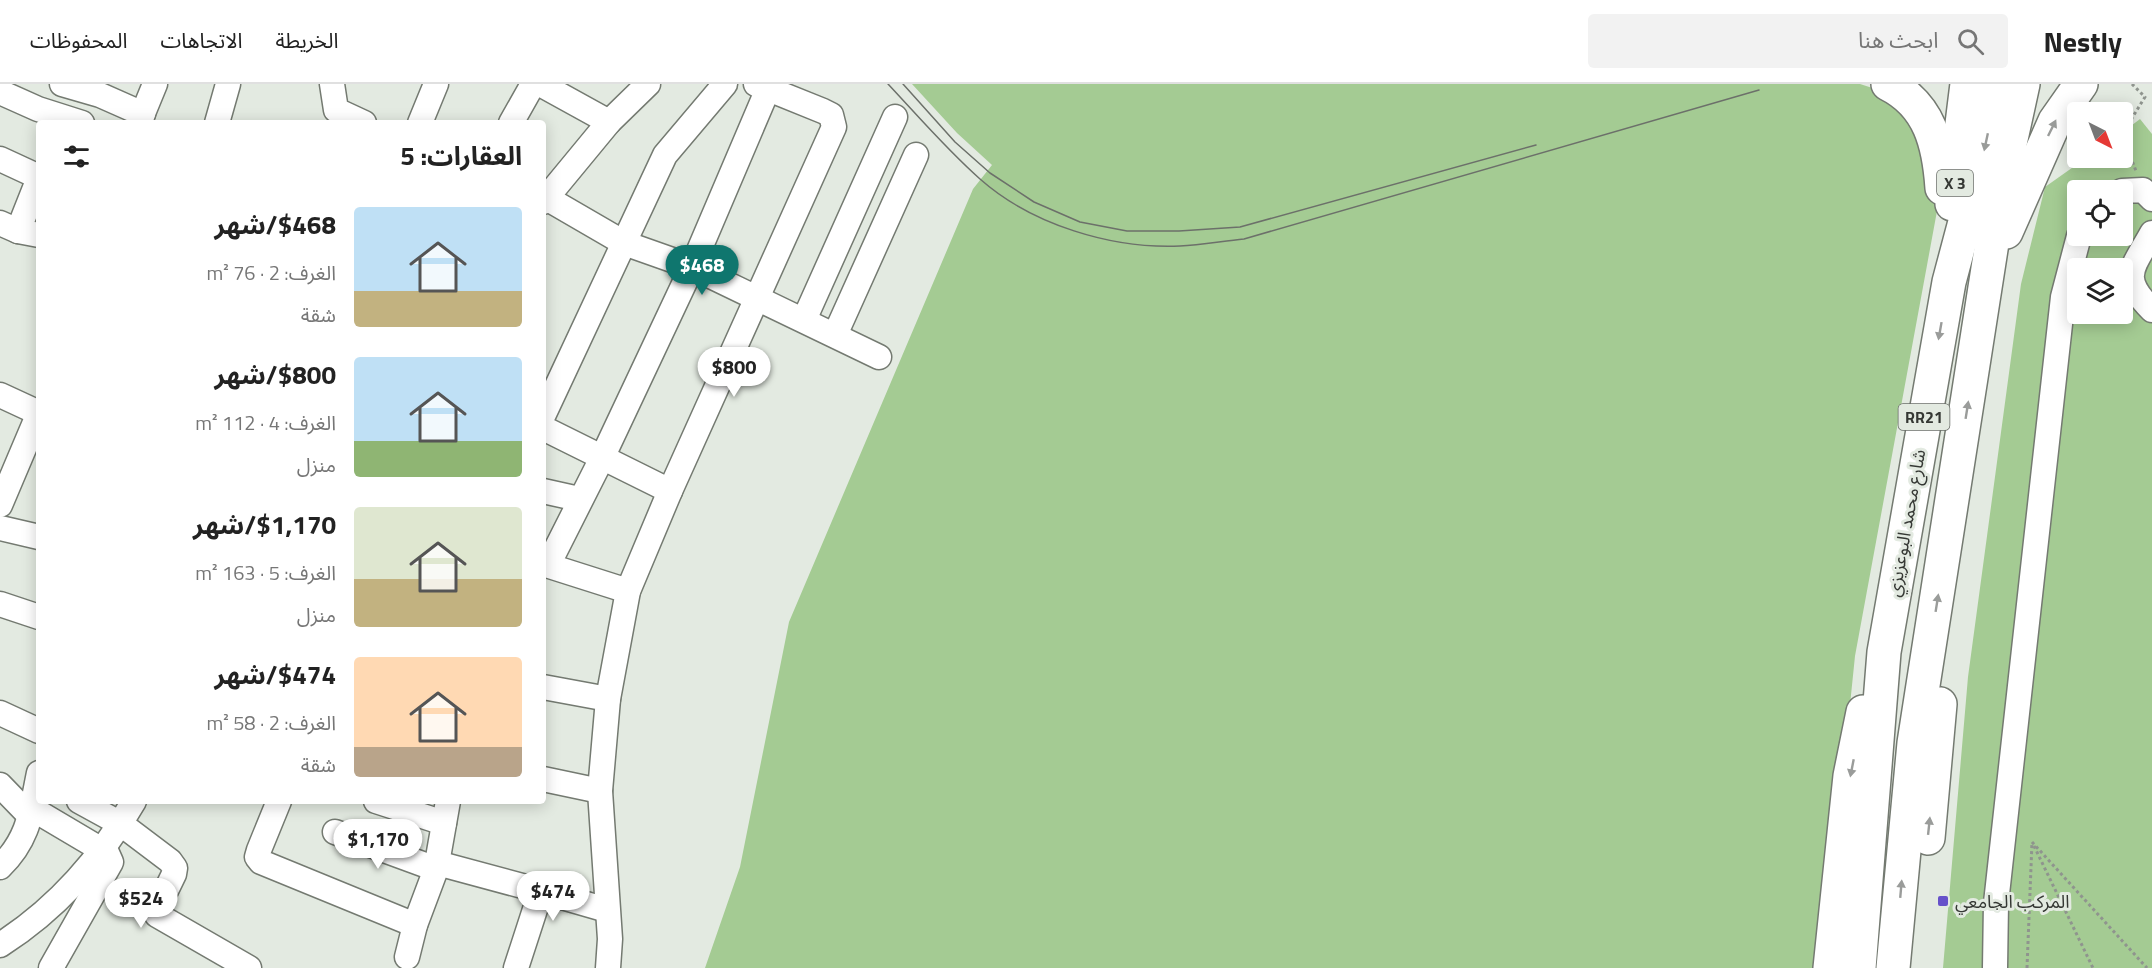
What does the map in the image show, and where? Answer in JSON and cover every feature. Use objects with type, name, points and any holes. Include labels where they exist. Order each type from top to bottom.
[{"type":"highway","points":[[1888,84],[1897,88],[1926,116],[1934,134],[1940,154],[1948,236]]},
{"type":"highway","name":"X 3","points":[[1949,282],[1948,236],[1967,84]]},
{"type":"highway","name":"شارع محمد البوعزيزي","points":[[1859,968],[1878,754],[1884,652],[1949,282],[1987,139],[1995,84]]},
{"type":"highway","name":"RR21","points":[[1893,968],[1914,743],[2001,185],[2023,84]]},
{"type":"highway","points":[[1987,278],[2055,121],[2081,84]]},
{"type":"highway","points":[[1914,968],[1940,705],[1930,647]]},
{"type":"highway","points":[[1830,968],[1850,776],[1868,686],[1884,652]]},
{"type":"street","points":[[62,84],[102,90],[141,118],[155,84]]},
{"type":"street","points":[[218,120],[228,84]]},
{"type":"street","points":[[332,84],[335,116],[352,120]]},
{"type":"street","points":[[421,120],[436,84]]},
{"type":"street","points":[[513,120],[533,84]]},
{"type":"street","points":[[540,84],[609,123]]},
{"type":"street","points":[[546,196],[609,123],[648,84]]},
{"type":"street","points":[[546,401],[551,375],[624,243],[665,155],[725,84]]},
{"type":"street","points":[[546,563],[603,456],[692,267],[765,86],[823,111],[834,121],[834,127],[670,491],[628,591],[608,699],[600,791],[609,968]]},
{"type":"street","points":[[93,120],[102,90]]},
{"type":"street","points":[[0,92],[38,109],[73,120]]},
{"type":"street","points":[[804,320],[895,117]]},
{"type":"street","points":[[835,335],[916,155]]},
{"type":"street","points":[[0,159],[36,177]]},
{"type":"street","points":[[19,229],[36,186]]},
{"type":"street","points":[[546,199],[624,243],[692,267],[755,300],[804,320],[879,357]]},
{"type":"street","points":[[2152,233],[2132,269],[2131,283],[2137,295],[2152,310]]},
{"type":"street","points":[[1995,968],[1996,903],[2063,297],[2076,246]]},
{"type":"street","points":[[0,395],[36,412]]},
{"type":"street","points":[[0,505],[36,420]]},
{"type":"street","points":[[546,429],[670,491]]},
{"type":"street","points":[[546,492],[579,500]]},
{"type":"street","points":[[0,528],[36,536]]},
{"type":"street","points":[[546,565],[628,591]]},
{"type":"street","points":[[0,604],[36,616]]},
{"type":"street","points":[[546,688],[608,699]]},
{"type":"street","points":[[0,713],[36,730]]},
{"type":"street","points":[[546,779],[600,791]]},
{"type":"street","points":[[0,867],[16,852],[31,812],[36,790]]},
{"type":"street","points":[[3,794],[111,858],[108,869],[53,967]]},
{"type":"street","points":[[84,804],[121,824],[170,861],[175,868],[157,909],[157,915],[202,944],[249,968]]},
{"type":"street","points":[[0,945],[56,904],[81,878],[121,824],[132,804]]},
{"type":"street","points":[[278,804],[259,850],[257,857],[261,862],[415,924]]},
{"type":"street","points":[[395,804],[446,812],[437,866],[415,924],[407,957]]},
{"type":"street","points":[[335,832],[437,866],[541,891],[607,910]]},
{"type":"street","points":[[516,968],[541,891]]},
{"type":"path","points":[[2132,84],[2145,97],[2132,118],[2124,140],[2139,193]]},
{"type":"path","points":[[2027,968],[2032,842]]},
{"type":"path","points":[[2032,842],[2093,968]]},
{"type":"path","points":[[2032,842],[2147,968]]},
{"type":"green space","points":[[912,84],[1860,84],[1891,94],[1939,170],[1937,211],[1855,656],[1823,968],[705,968],[740,867],[789,622],[973,189],[992,165],[957,133]]},
{"type":"green space","points":[[2140,119],[2152,134],[2152,968],[1943,968],[1968,677],[2021,284],[2045,187],[2072,168],[2133,168],[2133,124]]},
{"type":"tram line","points":[[888,84],[968,168],[1001,195],[1048,221],[1074,231],[1127,243],[1154,246],[1244,239],[1759,90]]},
{"type":"tram line","points":[[903,84],[955,142],[990,173],[1034,202],[1080,222],[1127,231],[1179,231],[1240,227],[1536,145]]},
{"type":"place","name":"المركب الجامعي","points":[[1943,901]]}]
